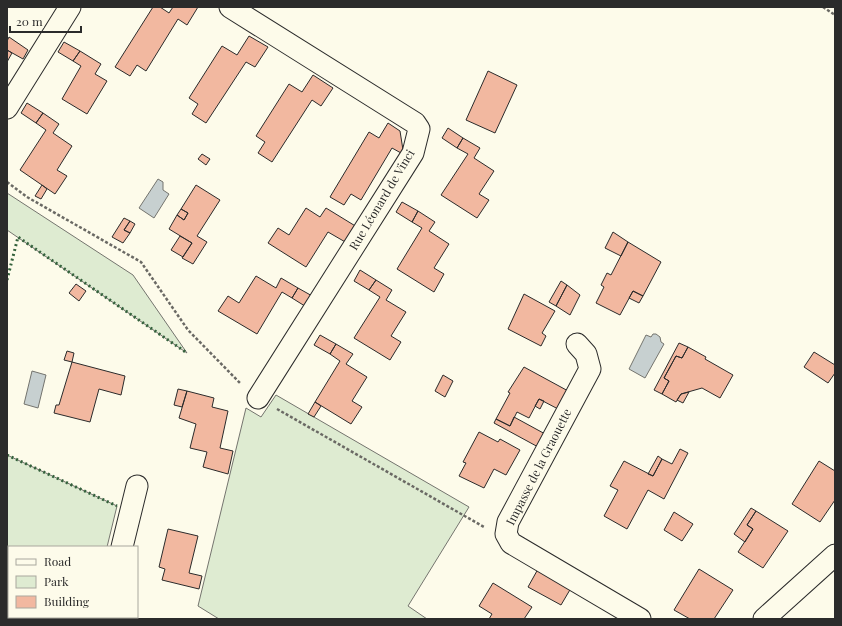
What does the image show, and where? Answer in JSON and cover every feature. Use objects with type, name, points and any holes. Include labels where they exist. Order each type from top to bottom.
[{"type":"street","points":[[7,108],[70,7]]},
{"type":"street","name":"Rue Léonard de Vinci","points":[[230,7],[415,123],[419,129],[413,153],[258,398]]},
{"type":"street","name":"Impasse de la Graouette","points":[[578,344],[586,354],[590,369],[508,522],[506,534],[511,543],[640,619]]},
{"type":"street","points":[[122,546],[137,486]]},
{"type":"street","points":[[764,619],[835,555]]},
{"type":"path","points":[[823,7],[835,15]]},
{"type":"path","points":[[7,182],[27,197],[141,262],[188,330],[240,383],[258,398],[511,543]]},
{"type":"green space","points":[[7,193],[133,275],[187,353],[7,230]]},
{"type":"green space","points":[[276,395],[469,507],[408,606],[427,619],[219,619],[198,606],[246,408],[261,417]]},
{"type":"green space","points":[[7,455],[117,506],[107,546],[8,546],[8,618],[90,619],[7,619]]},
{"type":"shaded area","points":[[158,179],[163,182],[163,190],[169,194],[154,218],[139,208]]},
{"type":"shaded area","points":[[653,334],[660,337],[661,342],[664,344],[645,378],[629,369],[646,335],[651,337]]},
{"type":"shaded area","points":[[32,371],[46,375],[38,408],[24,404]]},
{"type":"building","points":[[153,7],[160,7],[169,13],[173,7],[198,7],[187,25],[178,19],[146,71],[137,65],[130,76],[115,67]]},
{"type":"building","points":[[249,36],[268,47],[255,67],[246,62],[206,123],[192,114],[198,104],[189,98],[222,46],[237,55]]},
{"type":"building","points":[[9,37],[28,50],[23,59],[7,50],[7,41]]},
{"type":"building","points":[[64,42],[80,51],[73,61],[58,52]]},
{"type":"building","points":[[7,50],[12,53],[7,62]]},
{"type":"building","points":[[80,51],[101,64],[95,74],[107,81],[87,114],[62,99],[81,66],[73,61]]},
{"type":"building","points":[[488,71],[517,85],[495,133],[466,120]]},
{"type":"building","points":[[313,75],[333,88],[321,106],[312,100],[272,162],[258,153],[265,142],[256,136],[289,84],[302,92]]},
{"type":"building","points":[[27,103],[43,113],[36,123],[21,113]]},
{"type":"building","points":[[43,113],[59,124],[53,133],[72,146],[57,170],[67,176],[55,194],[20,170],[46,130],[36,123]]},
{"type":"building","points":[[388,123],[400,131],[403,150],[401,153],[392,148],[361,200],[351,194],[344,205],[330,197],[369,132],[379,138]]},
{"type":"building","points":[[448,128],[463,138],[457,148],[442,138]]},
{"type":"building","points":[[463,138],[480,148],[474,158],[494,171],[479,194],[489,200],[477,218],[441,195],[468,154],[457,148]]},
{"type":"building","points":[[202,154],[210,159],[206,165],[198,159]]},
{"type":"building","points":[[42,185],[47,189],[41,199],[35,196]]},
{"type":"building","points":[[196,185],[220,200],[197,236],[207,242],[193,264],[182,258],[192,243],[169,229],[177,215],[184,220],[188,213],[181,209]]},
{"type":"building","points":[[402,202],[418,211],[412,222],[396,212]]},
{"type":"building","points":[[306,208],[320,217],[326,208],[357,227],[347,243],[328,232],[306,267],[268,243],[278,228],[289,235]]},
{"type":"building","points":[[181,209],[188,213],[184,220],[177,215]]},
{"type":"building","points":[[418,211],[435,222],[429,231],[449,244],[434,268],[444,274],[434,292],[397,269],[422,228],[412,222]]},
{"type":"building","points":[[124,218],[130,221],[124,230],[130,233],[123,243],[112,237]]},
{"type":"building","points":[[130,221],[135,224],[130,233],[124,230]]},
{"type":"building","points":[[613,232],[628,242],[621,256],[605,248]]},
{"type":"building","points":[[180,236],[192,243],[183,257],[171,250]]},
{"type":"building","points":[[628,242],[661,262],[643,296],[633,291],[620,315],[596,303],[604,287],[601,285],[607,273],[611,275]]},
{"type":"building","points":[[360,270],[376,280],[369,290],[354,281]]},
{"type":"building","points":[[256,276],[276,288],[281,278],[298,288],[292,298],[282,292],[257,334],[218,311],[228,296],[239,303]]},
{"type":"building","points":[[376,280],[392,290],[386,300],[406,312],[391,336],[401,342],[390,360],[354,338],[380,297],[369,290]]},
{"type":"building","points":[[561,281],[567,285],[556,306],[549,302]]},
{"type":"building","points":[[76,284],[86,291],[79,301],[69,293]]},
{"type":"building","points":[[567,285],[580,295],[570,315],[556,306]]},
{"type":"building","points":[[298,288],[314,297],[308,308],[292,298]]},
{"type":"building","points":[[633,291],[643,296],[639,303],[629,298]]},
{"type":"building","points":[[524,294],[555,311],[542,333],[546,336],[541,346],[508,329]]},
{"type":"building","points":[[320,335],[336,344],[330,354],[314,345]]},
{"type":"building","points":[[679,343],[688,347],[682,358],[676,356],[664,378],[669,381],[662,394],[654,390]]},
{"type":"building","points":[[336,344],[353,354],[346,364],[367,377],[352,401],[362,407],[351,424],[315,402],[340,361],[330,354]]},
{"type":"building","points":[[688,347],[706,357],[705,359],[733,375],[720,398],[702,388],[681,394],[676,402],[662,394],[669,381],[664,378],[676,356],[682,358]]},
{"type":"building","points":[[67,351],[74,353],[72,362],[64,360]]},
{"type":"building","points":[[814,352],[835,365],[835,373],[828,383],[804,367]]},
{"type":"building","points":[[72,362],[125,376],[121,395],[99,389],[90,422],[54,413],[56,405],[59,405]]},
{"type":"building","points":[[524,367],[570,392],[560,410],[539,399],[529,418],[517,412],[510,426],[496,419],[510,393],[508,392]]},
{"type":"building","points":[[443,375],[453,381],[445,397],[435,391]]},
{"type":"building","points":[[178,389],[187,391],[182,407],[174,405]]},
{"type":"building","points":[[187,391],[214,398],[212,407],[228,411],[220,448],[233,451],[228,474],[203,467],[207,452],[190,448],[196,424],[179,418]]},
{"type":"building","points":[[689,392],[683,403],[677,400],[681,394]]},
{"type":"building","points":[[539,399],[544,401],[540,409],[535,406]]},
{"type":"building","points":[[315,402],[321,406],[314,417],[308,414]]},
{"type":"building","points":[[514,417],[547,435],[540,448],[494,423],[496,419],[510,426]]},
{"type":"building","points":[[479,432],[498,442],[500,439],[520,450],[506,475],[494,469],[484,488],[459,476],[466,463],[463,462]]},
{"type":"building","points":[[680,449],[688,453],[664,499],[648,490],[627,529],[604,516],[618,490],[610,486],[624,461],[653,476],[662,459],[672,464]]},
{"type":"building","points":[[658,456],[662,459],[653,476],[648,474]]},
{"type":"building","points":[[819,461],[835,471],[835,500],[820,522],[792,504]]},
{"type":"building","points":[[751,508],[756,511],[747,525],[753,529],[745,542],[734,534]]},
{"type":"building","points":[[756,511],[788,531],[763,568],[738,552],[753,529],[747,525]]},
{"type":"building","points":[[674,512],[693,524],[682,541],[664,530]]},
{"type":"building","points":[[168,529],[198,536],[189,573],[202,576],[199,589],[162,580],[165,569],[159,567]]},
{"type":"building","points":[[538,569],[571,588],[561,605],[528,587]]},
{"type":"building","points":[[699,569],[733,590],[714,619],[690,619],[674,610]]},
{"type":"building","points":[[493,583],[532,607],[524,619],[489,619],[492,614],[479,606]]},
{"type":"hedge","points":[[7,280],[18,237],[187,353]]},
{"type":"hedge","points":[[7,455],[117,506]]}]
